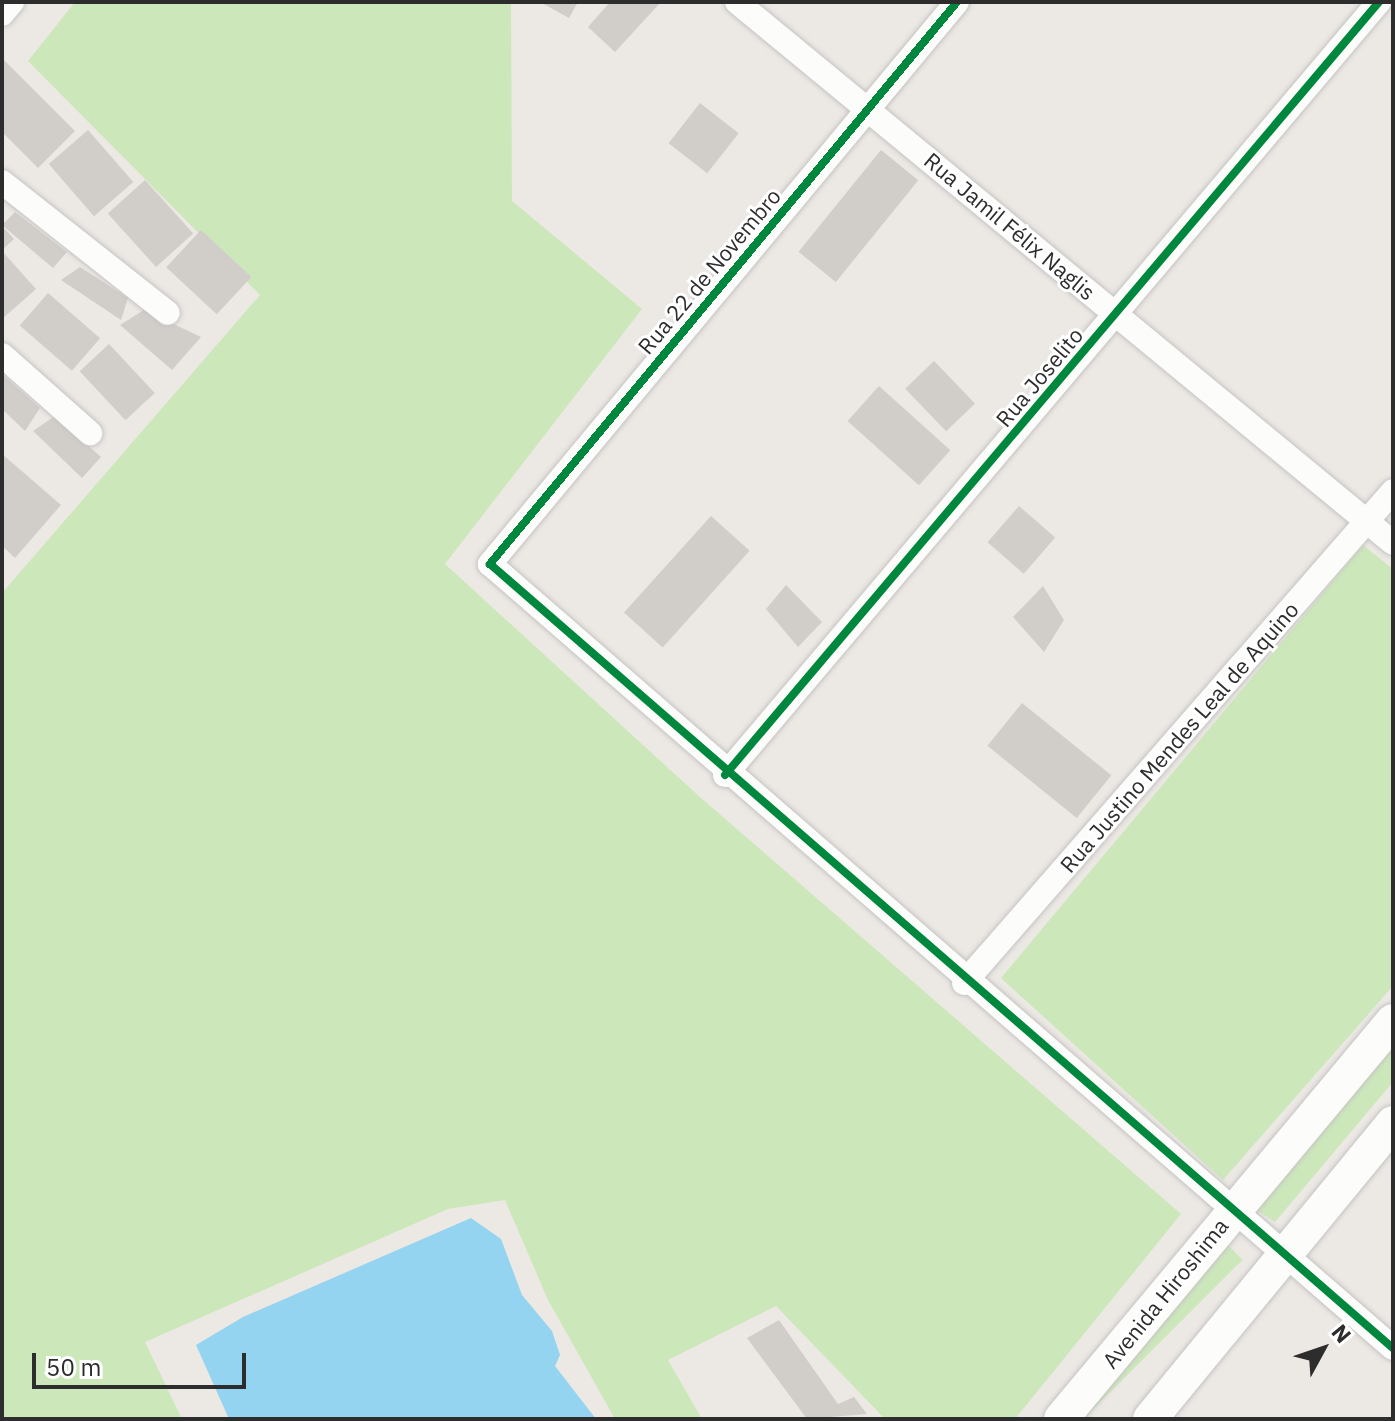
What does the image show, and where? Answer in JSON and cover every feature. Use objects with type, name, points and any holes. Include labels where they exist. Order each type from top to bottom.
[{"type":"main road","name":"Avenida Hiroshima","points":[[1061,1419],[1393,1021]]},
{"type":"main road","points":[[1150,1419],[1393,1123]]},
{"type":"street","points":[[2,14],[12,2]]},
{"type":"street","name":"Rua Jamil Félix Naglis","points":[[737,2],[1393,543]]},
{"type":"street","name":"Rua 22 de Novembro","points":[[725,775],[490,564],[957,2]]},
{"type":"street","name":"Rua Joselito","points":[[725,775],[1379,2]]},
{"type":"street","points":[[2,182],[168,313]]},
{"type":"street","points":[[2,355],[90,433]]},
{"type":"street","name":"Rua Justino Mendes Leal de Aquino","points":[[964,983],[1393,491]]},
{"type":"street","points":[[725,775],[1282,1259],[1393,1348]]},
{"type":"green space","points":[[75,2],[511,2],[512,201],[642,309],[445,564],[701,798],[1181,1214],[1015,1419],[885,1419],[776,1306],[668,1360],[702,1419],[615,1419],[548,1300],[505,1200],[448,1209],[145,1342],[182,1419],[2,1419],[2,593],[260,295],[28,61]]},
{"type":"green space","points":[[1363,545],[1393,569],[1393,986],[1223,1180],[1001,978]]},
{"type":"green space","points":[[1393,1039],[1393,1082],[1275,1222],[1254,1208]]},
{"type":"green space","points":[[1225,1242],[1243,1260],[1083,1419],[1078,1419],[1063,1404]]},
{"type":"water","points":[[471,1218],[501,1239],[522,1295],[552,1331],[560,1355],[555,1366],[596,1419],[229,1419],[196,1345],[243,1317]]},
{"type":"building","points":[[540,2],[578,2],[569,18]]},
{"type":"building","points":[[610,2],[661,2],[615,52],[588,27]]},
{"type":"building","points":[[4,60],[75,131],[38,168],[2,132]]},
{"type":"building","points":[[700,103],[739,133],[707,173],[669,143]]},
{"type":"building","points":[[88,130],[133,182],[94,216],[49,164]]},
{"type":"building","points":[[881,150],[918,180],[836,282],[799,252]]},
{"type":"building","points":[[145,180],[193,234],[156,267],[108,213]]},
{"type":"building","points":[[15,212],[67,252],[53,268],[2,225]]},
{"type":"building","points":[[5,229],[14,239],[2,250],[2,231]]},
{"type":"building","points":[[201,230],[251,277],[217,314],[166,267]]},
{"type":"building","points":[[2,251],[36,289],[2,319]]},
{"type":"building","points":[[80,267],[128,298],[121,320],[61,280]]},
{"type":"building","points":[[48,293],[100,338],[72,371],[20,325]]},
{"type":"building","points":[[144,310],[201,337],[172,370],[120,325]]},
{"type":"building","points":[[109,344],[155,393],[125,420],[80,371]]},
{"type":"building","points":[[934,361],[975,403],[946,431],[905,389]]},
{"type":"building","points":[[2,374],[40,408],[25,431],[2,409]]},
{"type":"building","points":[[879,386],[950,450],[919,485],[848,421]]},
{"type":"building","points":[[55,416],[101,457],[82,478],[33,431]]},
{"type":"building","points":[[2,454],[61,505],[15,558],[2,546]]},
{"type":"building","points":[[1019,506],[1055,537],[1024,574],[988,542]]},
{"type":"building","points":[[711,516],[750,551],[663,647],[624,613]]},
{"type":"building","points":[[786,585],[822,622],[798,647],[766,609]]},
{"type":"building","points":[[1043,586],[1064,620],[1044,652],[1013,617]]},
{"type":"building","points":[[1022,703],[1111,775],[1077,818],[987,746]]},
{"type":"building","points":[[779,1320],[838,1404],[854,1397],[867,1414],[807,1419],[747,1338]]},
{"type":"cycle path","points":[[957,2],[490,564],[1393,1348]]},
{"type":"cycle path","points":[[725,775],[1379,2]]}]
